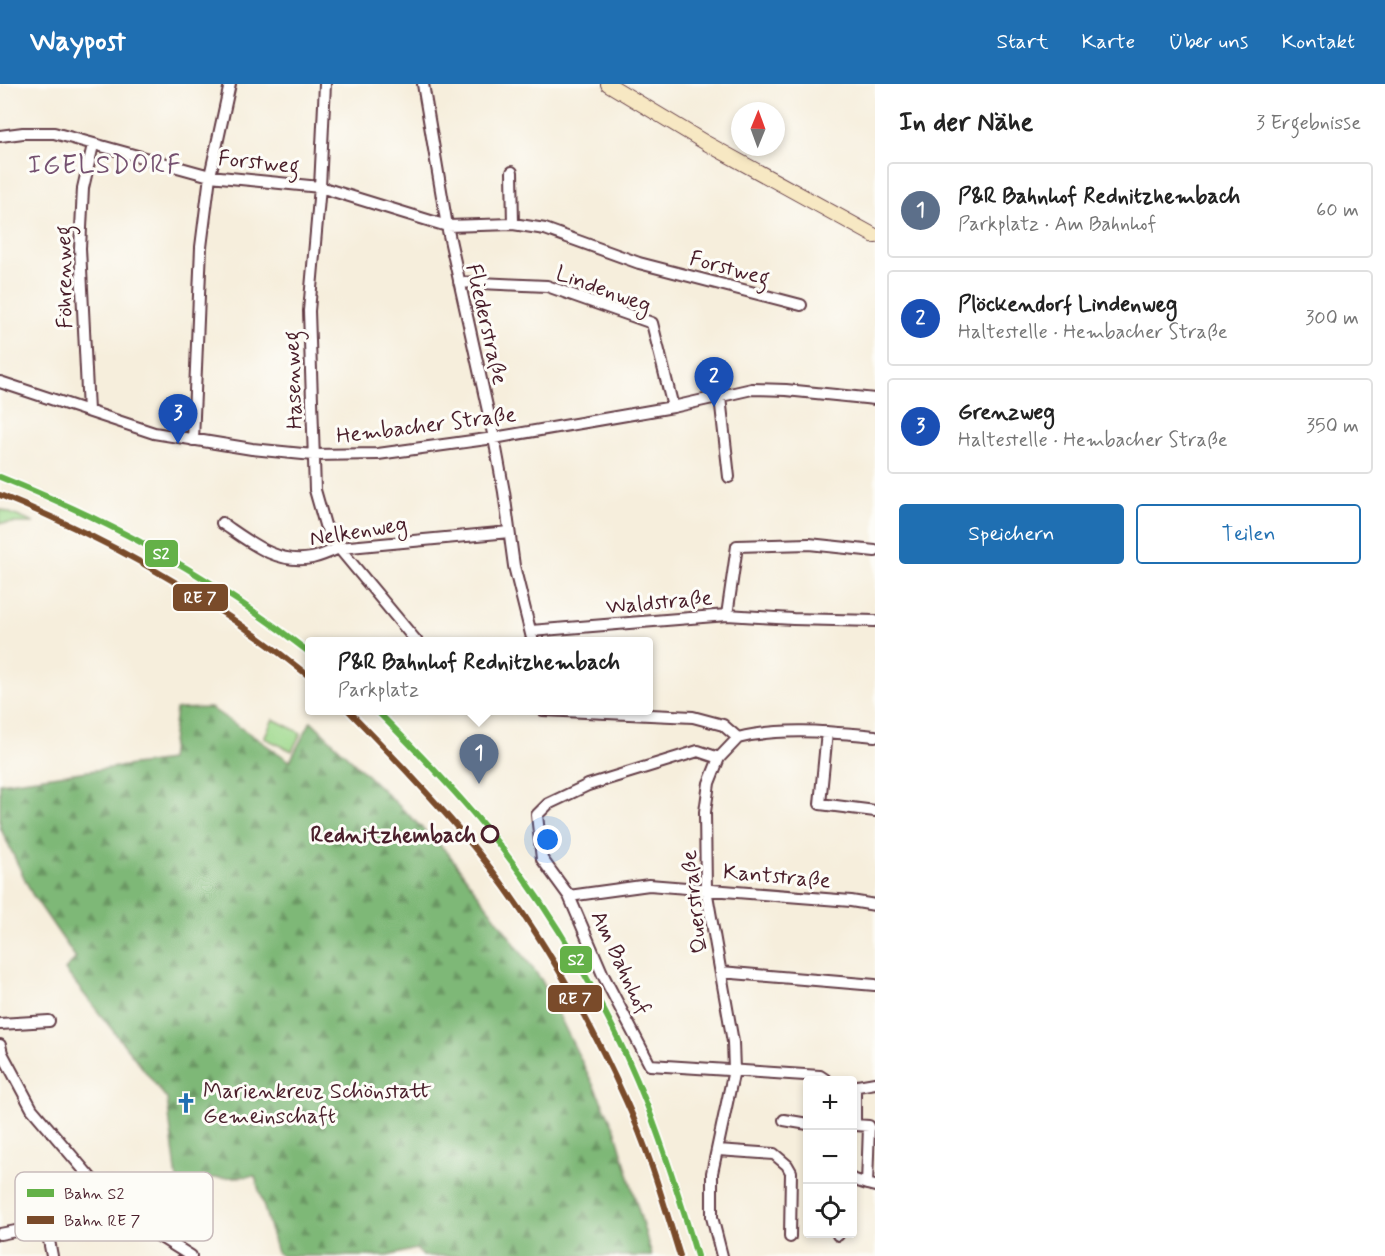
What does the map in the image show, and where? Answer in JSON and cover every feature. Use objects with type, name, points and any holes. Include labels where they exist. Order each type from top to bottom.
[{"type":"main road","points":[[608,84],[706,143],[875,236]]},
{"type":"street","points":[[194,440],[201,247],[210,176],[230,84]]},
{"type":"street","name":"Hasenweg","points":[[325,84],[320,187],[309,311],[315,490],[325,525],[339,549],[413,637]]},
{"type":"street","name":"Fliederstraße","points":[[423,84],[447,226],[494,438],[514,566],[532,636]]},
{"type":"street","name":"Forstweg","points":[[0,136],[23,132],[54,133],[210,176],[320,187],[447,226],[513,224],[545,230],[639,263],[801,305]]},
{"type":"street","name":"Föhrenweg","points":[[88,411],[80,248],[83,188],[93,145]]},
{"type":"street","points":[[512,172],[513,224]]},
{"type":"street","name":"Lindenweg","points":[[459,282],[547,286],[652,323],[673,407]]},
{"type":"street","name":"Hembacher Straße","points":[[0,382],[154,433],[252,449],[313,455],[378,454],[494,438],[673,407],[752,389],[875,399]]},
{"type":"street","points":[[720,397],[729,477]]},
{"type":"street","name":"Nelkenweg","points":[[222,523],[269,554],[290,560],[312,558],[339,549],[509,532]]},
{"type":"street","name":"Waldstraße","points":[[532,636],[727,615],[737,546],[809,544],[875,552]]},
{"type":"street","points":[[727,615],[875,621]]},
{"type":"street","points":[[644,715],[693,717],[723,725],[738,738],[763,732],[827,732],[875,736]]},
{"type":"street","points":[[827,732],[820,804],[875,811]]},
{"type":"street","name":"Querstraße","points":[[722,1256],[712,1217],[712,1173],[734,1070],[733,1042],[706,889],[705,812],[709,783],[719,758],[738,738]]},
{"type":"street","name":"Am Bahnhof","points":[[719,758],[698,751],[588,785],[548,804],[537,815],[542,859],[569,896],[603,975],[650,1065],[734,1070]]},
{"type":"street","name":"Kantstraße","points":[[569,896],[648,885],[851,901],[875,905]]},
{"type":"street","points":[[720,972],[875,985]]},
{"type":"street","points":[[0,1024],[49,1021]]},
{"type":"street","points":[[1,1051],[32,1109],[86,1172]]},
{"type":"street","points":[[734,1070],[820,1076]]},
{"type":"street","points":[[857,1086],[875,1083]]},
{"type":"street","points":[[784,1120],[803,1123]]},
{"type":"street","points":[[857,1125],[869,1126],[871,1185]]},
{"type":"street","points":[[718,1150],[774,1154],[787,1165],[791,1172],[790,1237]]},
{"type":"street","points":[[0,1234],[15,1231]]},
{"type":"street","points":[[49,1241],[52,1256]]},
{"type":"street","points":[[167,1241],[191,1256]]},
{"type":"green space","points":[[0,509],[34,523],[0,523]]},
{"type":"green space","points":[[211,708],[290,761],[311,721],[448,853],[542,981],[615,1129],[652,1256],[423,1256],[416,1249],[387,1256],[282,1256],[277,1253],[255,1176],[213,1178],[213,1172],[176,1172],[167,1099],[65,970],[76,958],[32,894],[0,827],[0,783],[170,760],[176,709]]},
{"type":"green space","points":[[273,719],[301,733],[292,751],[264,738]]},
{"type":"rail line","name":"S2","points":[[0,477],[42,494],[161,553],[237,600],[305,649]]},
{"type":"rail line","name":"S2","points":[[381,715],[432,767],[485,827],[533,891],[576,960],[615,1032],[647,1105],[697,1256]]},
{"type":"transit line","points":[[0,495],[83,532],[162,574],[237,622],[305,673]]},
{"type":"transit line","points":[[353,715],[457,827],[483,858],[530,923],[572,993],[609,1064],[642,1139],[680,1256]]},
{"type":"place","name":"Plöckendorf Lindenweg","points":[[714,407]]},
{"type":"place","name":"Grenzweg","points":[[178,444]]},
{"type":"place","name":"P&R Bahnhof Rednitzhembach","points":[[479,784]]},
{"type":"place","name":"Rednitzhembach","points":[[490,834]]},
{"type":"place","name":"Marienkreuz Schönstatt Gemeinschaft","points":[[186,1103]]},
{"type":"district","name":"IGELSDORF","points":[[105,164]]}]
